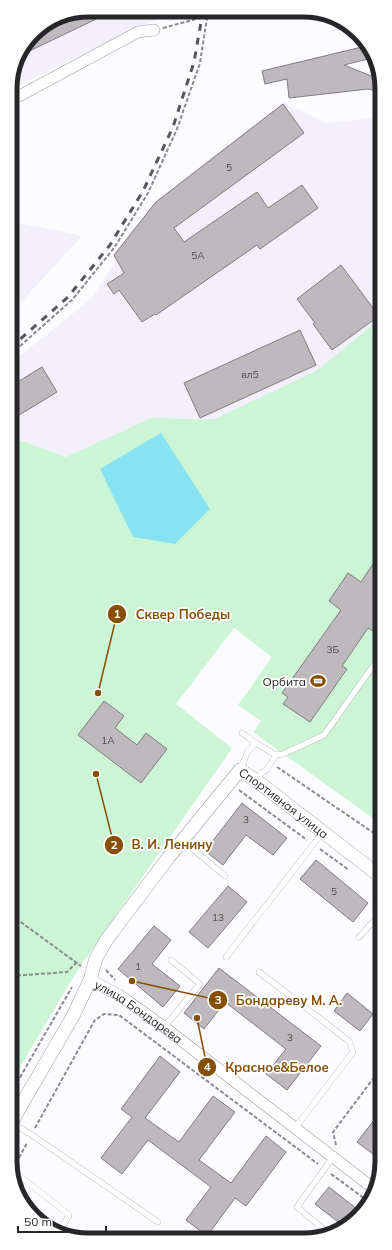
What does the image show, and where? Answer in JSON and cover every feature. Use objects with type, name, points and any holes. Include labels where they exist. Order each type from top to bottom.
[{"type":"street","points":[[17,97],[138,32],[154,30]]},
{"type":"street","name":"Спортивная улица","points":[[90,980],[96,958],[107,939],[240,770],[254,779],[375,872]]},
{"type":"street","name":"улица Бондарева","points":[[17,1111],[73,1016],[90,980],[120,994],[371,1184]]},
{"type":"lane","points":[[242,733],[276,755],[283,754],[324,735],[373,666]]},
{"type":"lane","points":[[240,770],[248,751],[256,743]]},
{"type":"lane","points":[[254,779],[267,769],[276,755]]},
{"type":"lane","points":[[226,957],[324,832]]},
{"type":"lane","points":[[183,841],[225,876]]},
{"type":"lane","points":[[359,937],[375,920]]},
{"type":"lane","points":[[164,1027],[200,984],[171,960]]},
{"type":"lane","points":[[259,972],[349,1041],[354,1052],[295,1128]]},
{"type":"lane","points":[[17,1126],[158,1222]]},
{"type":"lane","points":[[324,1230],[297,1207],[333,1157]]},
{"type":"lane","points":[[18,1175],[69,1215],[62,1228]]},
{"type":"path","points":[[154,30],[204,17]]},
{"type":"path","points":[[17,348],[72,300],[114,248],[148,193],[177,129],[200,64],[208,17]]},
{"type":"path","points":[[272,763],[375,834]]},
{"type":"path","points":[[230,784],[352,872]]},
{"type":"path","points":[[17,919],[83,967]]},
{"type":"path","points":[[17,976],[67,972],[77,962]]},
{"type":"path","points":[[17,1161],[95,1020],[104,1014],[119,1015],[364,1198]]},
{"type":"path","points":[[333,1157],[337,1151],[333,1132],[375,1076]]},
{"type":"shaded area","points":[[84,17],[161,17],[17,86],[19,70],[29,49],[45,32],[61,22]]},
{"type":"shaded area","points":[[283,102],[326,123],[375,118],[375,323],[316,371],[214,419],[151,418],[66,457],[17,439],[17,358],[91,299],[155,201]]},
{"type":"shaded area","points":[[17,222],[82,236],[17,306]]},
{"type":"green space","points":[[375,323],[375,820],[253,732],[261,721],[238,705],[272,657],[234,628],[176,704],[232,748],[77,971],[17,1072],[17,439],[66,457],[151,418],[214,419],[316,371]]},
{"type":"water","points":[[161,433],[210,509],[175,544],[133,537],[100,469]]},
{"type":"building","points":[[100,17],[28,52],[38,38],[61,22],[75,18]]},
{"type":"building","points":[[361,47],[369,59],[344,65],[374,77],[375,91],[368,89],[289,98],[287,79],[265,84],[262,71]]},
{"type":"building","points":[[283,104],[304,133],[174,228],[184,242],[257,192],[268,208],[302,185],[318,208],[260,249],[257,245],[156,315],[155,314],[142,322],[119,290],[114,294],[107,284],[124,273],[114,255],[156,202]]},
{"type":"building","points":[[341,265],[375,311],[375,319],[332,350],[313,324],[315,323],[297,299]]},
{"type":"building","points":[[300,330],[316,365],[200,418],[184,383]]},
{"type":"building","points":[[42,367],[57,392],[17,416],[17,382]]},
{"type":"building","points":[[375,561],[375,630],[374,632],[368,628],[342,666],[347,669],[310,722],[283,704],[288,697],[282,693],[341,610],[329,601],[348,573],[361,582]]},
{"type":"building","points":[[104,701],[124,716],[115,728],[137,745],[146,733],[167,749],[141,783],[78,735]]},
{"type":"building","points":[[242,803],[287,838],[273,855],[246,835],[223,865],[205,851]]},
{"type":"building","points":[[316,860],[368,903],[353,922],[300,879]]},
{"type":"building","points":[[228,886],[247,902],[208,948],[189,932]]},
{"type":"building","points":[[154,926],[171,940],[152,964],[180,986],[163,1007],[118,969]]},
{"type":"building","points":[[219,968],[321,1046],[287,1090],[266,1074],[286,1049],[225,1002],[204,1029],[184,1013]]},
{"type":"building","points":[[347,993],[373,1014],[360,1031],[334,1011]]},
{"type":"building","points":[[160,1056],[180,1072],[145,1118],[179,1142],[213,1096],[235,1112],[199,1160],[231,1183],[266,1136],[286,1152],[246,1206],[235,1198],[209,1233],[203,1233],[186,1220],[211,1187],[148,1140],[122,1174],[101,1158],[132,1117],[121,1109]]},
{"type":"building","points":[[375,1119],[375,1156],[357,1142]]},
{"type":"building","points":[[329,1187],[357,1209],[339,1223],[315,1204]]},
{"type":"railway","points":[[17,342],[68,297],[110,245],[143,191],[173,127],[194,62],[202,17]]},
{"type":"place","name":"Орбита","points":[[318,681]]},
{"type":"place","name":"Сквер Победы","points":[[98,693]]},
{"type":"place","name":"В. И. Ленину","points":[[96,774]]},
{"type":"place","name":"Бондареву М. А.","points":[[132,981]]},
{"type":"place","name":"Красное&Белое","points":[[197,1018]]}]
